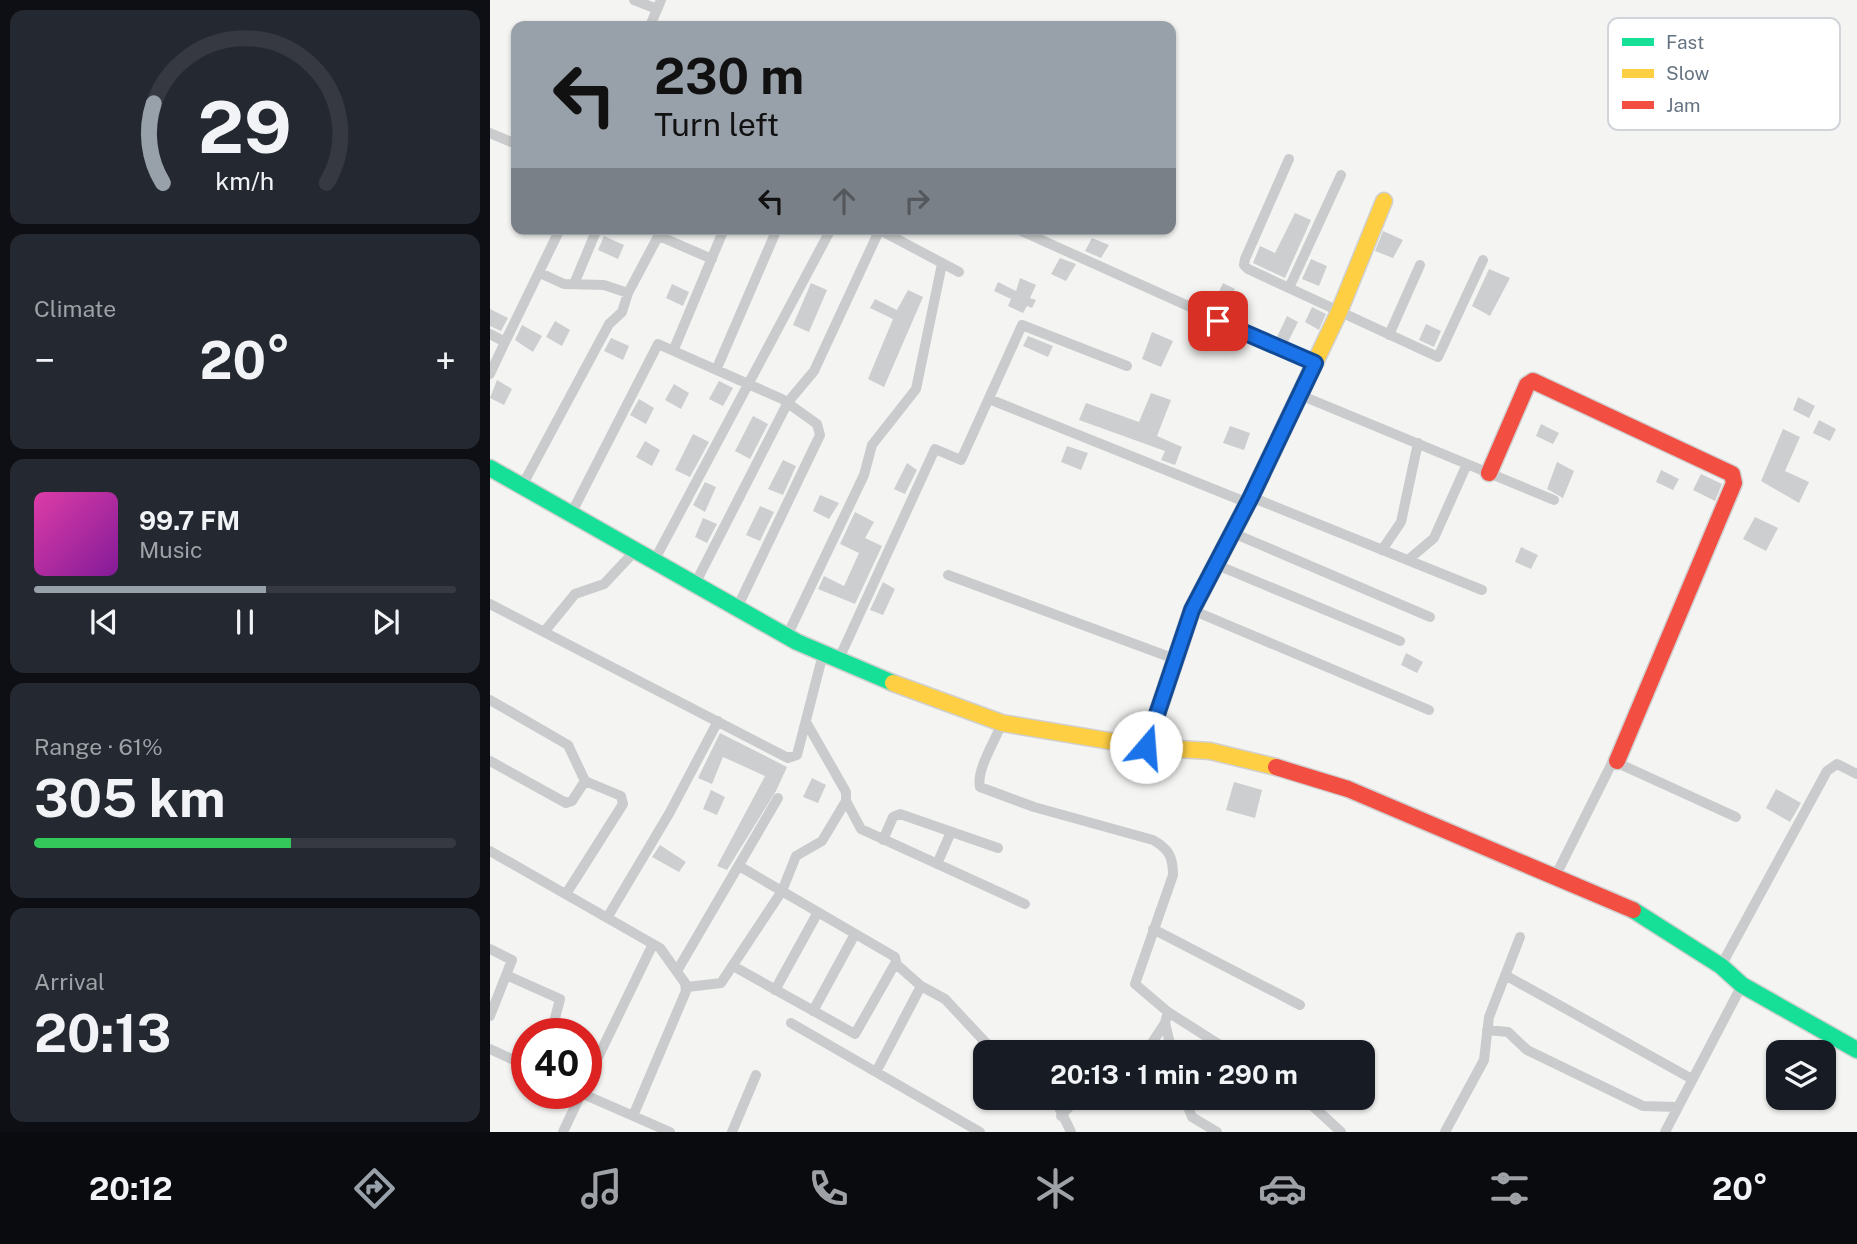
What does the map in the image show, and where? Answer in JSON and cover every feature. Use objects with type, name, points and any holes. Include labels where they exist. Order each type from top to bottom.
[{"type":"street","points":[[635,0],[659,5]]},
{"type":"street","points":[[490,132],[511,142]]},
{"type":"street","points":[[1289,159],[1244,265],[1438,357],[1483,260]]},
{"type":"street","points":[[1289,288],[1341,176]]},
{"type":"street","points":[[1146,747],[1192,610],[1250,500],[1339,312],[1384,201]]},
{"type":"street","points":[[490,374],[557,235]]},
{"type":"street","points":[[574,284],[594,235]]},
{"type":"street","points":[[522,486],[609,324],[622,312],[628,293],[658,235]]},
{"type":"street","points":[[666,235],[712,259]]},
{"type":"street","points":[[674,349],[722,235]]},
{"type":"street","points":[[717,368],[774,235]]},
{"type":"street","points":[[654,561],[828,235]]},
{"type":"street","points":[[695,583],[788,402],[814,371],[876,235]]},
{"type":"street","points":[[887,235],[959,272]]},
{"type":"street","points":[[1030,235],[1315,363]]},
{"type":"street","points":[[787,636],[864,475],[869,450],[916,389],[942,264]]},
{"type":"street","points":[[1389,335],[1420,265]]},
{"type":"street","points":[[540,274],[574,284],[607,285],[628,293]]},
{"type":"street","points":[[838,661],[935,449],[961,460],[1022,325],[1127,366]]},
{"type":"street","points":[[490,334],[505,342]]},
{"type":"street","points":[[571,514],[656,346],[674,349],[788,402],[817,424],[820,435],[737,608]]},
{"type":"street","points":[[1489,473],[1527,385],[1533,381],[1732,474],[1734,478],[1667,646],[1616,761],[1610,764],[1554,880]]},
{"type":"street","points":[[1300,395],[1554,500]]},
{"type":"street","points":[[989,399],[1482,590]]},
{"type":"street","points":[[1382,550],[1401,522],[1418,443]]},
{"type":"street","points":[[1408,560],[1434,538],[1467,464]]},
{"type":"street","points":[[490,468],[787,636],[838,661],[926,697],[1002,723],[1146,747],[1210,751],[1247,758],[1348,789],[1554,880],[1637,912],[1721,966],[1742,985],[1857,1050]]},
{"type":"street","points":[[1233,533],[1430,617]]},
{"type":"street","points":[[544,632],[575,594],[604,584],[636,551]]},
{"type":"street","points":[[1217,565],[1400,642]]},
{"type":"street","points":[[948,575],[1175,659]]},
{"type":"street","points":[[490,604],[794,759],[823,654]]},
{"type":"street","points":[[1192,610],[1429,709]]},
{"type":"street","points":[[490,700],[568,745],[585,782],[621,796],[623,804],[566,894]]},
{"type":"street","points":[[607,918],[670,812],[718,721]]},
{"type":"street","points":[[806,722],[846,792],[846,801],[861,829],[1025,904]]},
{"type":"street","points":[[1002,723],[993,747],[980,769],[980,787],[1034,807],[1153,840],[1168,851],[1173,860],[1173,875],[1135,984],[1167,1017],[1209,1040]]},
{"type":"street","points":[[490,761],[566,803],[572,801],[585,782]]},
{"type":"street","points":[[1616,761],[1736,817]]},
{"type":"street","points":[[1721,966],[1827,771],[1837,764],[1857,774]]},
{"type":"street","points":[[677,971],[778,799]]},
{"type":"street","points":[[687,987],[719,985],[782,891],[796,856],[822,841],[846,801]]},
{"type":"street","points":[[883,840],[896,815],[998,848]]},
{"type":"street","points":[[937,864],[951,832]]},
{"type":"street","points":[[490,850],[653,944],[664,952],[687,987]]},
{"type":"street","points":[[733,966],[855,1034],[896,964],[895,957],[739,866]]},
{"type":"street","points":[[775,990],[818,912]]},
{"type":"street","points":[[1153,929],[1300,1005]]},
{"type":"street","points":[[813,1011],[855,934]]},
{"type":"street","points":[[1445,1132],[1484,1060],[1489,1017],[1520,937]]},
{"type":"street","points":[[602,1049],[653,944]]},
{"type":"street","points":[[490,949],[512,960],[490,1016]]},
{"type":"street","points":[[896,964],[921,986],[945,999],[983,1040]]},
{"type":"street","points":[[506,975],[559,999],[555,1018]]},
{"type":"street","points":[[1505,975],[1692,1079]]},
{"type":"street","points":[[1665,1132],[1742,985]]},
{"type":"street","points":[[876,1072],[921,986]]},
{"type":"street","points":[[633,1116],[687,987]]},
{"type":"street","points":[[1153,1040],[1167,1017]]},
{"type":"street","points":[[1167,1017],[1170,1040]]},
{"type":"street","points":[[791,1023],[980,1132]]},
{"type":"street","points":[[1487,1030],[1508,1031],[1527,1050],[1643,1106],[1678,1107]]},
{"type":"street","points":[[490,1049],[511,1059]]},
{"type":"street","points":[[732,1132],[756,1075]]},
{"type":"street","points":[[602,1103],[670,1132]]},
{"type":"street","points":[[563,1132],[574,1109]]},
{"type":"street","points":[[1059,1110],[1070,1132]]},
{"type":"street","points":[[1061,1116],[1067,1110]]},
{"type":"street","points":[[1189,1110],[1192,1117],[1217,1132]]},
{"type":"street","points":[[1317,1110],[1342,1132]]},
{"type":"building","points":[[1295,213],[1311,220],[1285,278],[1253,263],[1260,246],[1275,253]]},
{"type":"building","points":[[1383,231],[1403,240],[1393,258],[1375,251]]},
{"type":"building","points":[[604,236],[624,245],[618,259],[598,250]]},
{"type":"building","points":[[1092,238],[1109,245],[1101,258],[1085,251]]},
{"type":"building","points":[[1060,258],[1076,264],[1066,281],[1051,274]]},
{"type":"building","points":[[1311,259],[1327,266],[1319,286],[1302,279]]},
{"type":"building","points":[[1489,269],[1510,278],[1490,316],[1472,306]]},
{"type":"building","points":[[1020,278],[1036,285],[1030,298],[1036,300],[1032,308],[1027,306],[1023,313],[1008,306],[1011,299],[994,291],[998,282],[1016,291]]},
{"type":"building","points":[[811,283],[827,290],[809,332],[793,325]]},
{"type":"building","points":[[1223,283],[1235,289],[1222,313],[1211,308]]},
{"type":"building","points":[[672,284],[689,292],[683,306],[666,298]]},
{"type":"building","points":[[908,290],[923,297],[884,387],[868,379],[893,319],[870,308],[875,299],[897,310]]},
{"type":"building","points":[[1312,307],[1326,314],[1319,330],[1305,322]]},
{"type":"building","points":[[490,309],[508,318],[501,331],[490,326]]},
{"type":"building","points":[[1287,316],[1298,322],[1288,342],[1277,337]]},
{"type":"building","points":[[555,321],[570,330],[562,346],[546,337]]},
{"type":"building","points":[[1426,324],[1441,331],[1434,347],[1419,340]]},
{"type":"building","points":[[522,325],[542,336],[533,352],[515,340]]},
{"type":"building","points":[[1152,332],[1173,341],[1161,367],[1142,359]]},
{"type":"building","points":[[1028,336],[1053,346],[1048,357],[1023,346]]},
{"type":"building","points":[[611,338],[629,346],[623,360],[604,351]]},
{"type":"building","points":[[497,380],[512,389],[504,405],[490,398]]},
{"type":"building","points":[[719,381],[733,388],[723,406],[709,399]]},
{"type":"building","points":[[674,384],[689,393],[681,409],[665,400]]},
{"type":"building","points":[[1151,393],[1171,400],[1157,436],[1182,447],[1175,465],[1161,460],[1165,451],[1079,420],[1086,403],[1139,422]]},
{"type":"building","points":[[1798,397],[1815,406],[1809,418],[1793,410]]},
{"type":"building","points":[[639,399],[654,408],[646,424],[630,415]]},
{"type":"building","points":[[753,416],[768,424],[750,459],[735,451]]},
{"type":"building","points":[[1819,420],[1836,429],[1830,441],[1813,433]]},
{"type":"building","points":[[1541,424],[1559,433],[1553,444],[1536,436]]},
{"type":"building","points":[[1230,426],[1250,433],[1244,450],[1223,443]]},
{"type":"building","points":[[1783,429],[1800,437],[1785,471],[1809,482],[1799,503],[1761,481]]},
{"type":"building","points":[[693,434],[709,442],[690,477],[675,470]]},
{"type":"building","points":[[645,441],[660,450],[652,466],[636,457]]},
{"type":"building","points":[[1067,446],[1088,453],[1081,470],[1061,462]]},
{"type":"building","points":[[783,460],[796,466],[783,495],[768,489]]},
{"type":"building","points":[[1557,462],[1574,471],[1563,498],[1547,489]]},
{"type":"building","points":[[907,463],[917,470],[905,494],[894,489]]},
{"type":"building","points":[[1661,470],[1679,479],[1673,490],[1656,482]]},
{"type":"building","points":[[1701,474],[1722,484],[1715,501],[1693,490]]},
{"type":"building","points":[[705,482],[716,487],[705,512],[693,505]]},
{"type":"building","points":[[820,495],[839,503],[829,519],[813,511]]},
{"type":"building","points":[[760,506],[774,512],[760,541],[746,535]]},
{"type":"building","points":[[855,512],[874,522],[865,538],[882,546],[855,604],[818,589],[824,576],[844,586],[859,553],[840,544]]},
{"type":"building","points":[[1755,517],[1778,528],[1766,551],[1743,539]]},
{"type":"building","points":[[703,518],[717,524],[707,543],[695,537]]},
{"type":"building","points":[[1521,547],[1538,555],[1531,569],[1515,562]]},
{"type":"building","points":[[883,582],[895,589],[883,615],[870,610]]},
{"type":"building","points":[[1406,653],[1423,662],[1417,673],[1401,665]]},
{"type":"building","points":[[720,733],[787,767],[776,791],[727,870],[717,866],[765,776],[723,757],[712,784],[698,778]]},
{"type":"building","points":[[812,778],[826,785],[818,803],[803,797]]},
{"type":"building","points":[[1234,782],[1262,790],[1255,818],[1226,810]]},
{"type":"building","points":[[1776,789],[1801,803],[1790,822],[1766,808]]},
{"type":"building","points":[[711,790],[725,797],[717,815],[703,809]]},
{"type":"building","points":[[660,845],[686,862],[679,872],[652,857]]},
{"type":"traffic: fast","points":[[490,468],[797,642],[893,683]]},
{"type":"traffic: fast","points":[[1633,910],[1721,966],[1742,985],[1857,1050]]},
{"type":"traffic: slow","points":[[1146,747],[1192,610],[1251,497],[1339,312],[1384,201]]},
{"type":"traffic: slow","points":[[893,683],[1002,723],[1146,747],[1210,751],[1276,767]]},
{"type":"traffic: jam","points":[[1489,473],[1527,385],[1533,381],[1732,474],[1734,483],[1617,761]]},
{"type":"traffic: jam","points":[[1276,767],[1348,789],[1633,910]]},
{"type":"route","points":[[1146,747],[1192,610],[1251,497],[1315,363],[1218,321]]}]
